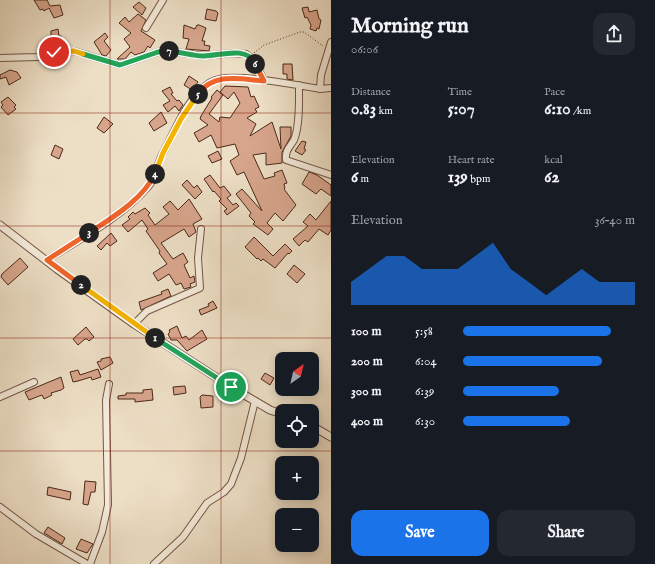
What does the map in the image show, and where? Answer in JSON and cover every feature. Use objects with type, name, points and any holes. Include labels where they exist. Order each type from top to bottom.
[{"type":"street","points":[[146,28],[163,0]]},
{"type":"street","points":[[320,89],[321,75],[331,42]]},
{"type":"street","points":[[0,58],[38,57],[54,52],[74,51],[120,65],[158,52],[169,51],[204,56],[232,53],[251,56],[264,81]]},
{"type":"street","points":[[47,260],[108,221],[149,186],[163,153],[181,119],[201,90],[211,82],[221,78],[264,81],[320,89],[331,88]]},
{"type":"street","points":[[299,85],[298,118],[295,137],[287,149],[286,160],[331,175]]},
{"type":"street","points":[[0,225],[134,324],[254,401],[275,411]]},
{"type":"street","points":[[134,324],[147,311],[200,288],[198,258],[201,229]]},
{"type":"street","points":[[0,397],[34,382]]},
{"type":"street","points":[[0,507],[36,534],[88,564],[102,532],[108,505],[106,400],[108,384]]},
{"type":"street","points":[[154,564],[183,537],[207,503],[224,492],[231,484],[241,458],[254,401]]},
{"type":"street","points":[[319,430],[331,437]]},
{"type":"path","points":[[251,56],[264,45],[300,32],[304,32],[329,49]]},
{"type":"building","points":[[34,0],[47,0],[50,6],[60,5],[63,15],[54,18],[49,8],[44,11],[43,9],[40,10]]},
{"type":"building","points":[[139,2],[146,8],[142,15],[133,7]]},
{"type":"building","points":[[308,7],[309,12],[317,10],[319,19],[321,20],[319,29],[317,28],[316,31],[310,29],[311,25],[307,17],[305,18],[302,8]]},
{"type":"building","points":[[207,9],[218,13],[216,21],[205,19]]},
{"type":"building","points":[[138,14],[146,20],[141,31],[155,40],[150,48],[148,46],[144,52],[135,55],[131,52],[125,59],[117,59],[130,47],[124,39],[131,33],[119,23],[125,17],[129,22]]},
{"type":"building","points":[[184,25],[195,29],[197,25],[206,28],[202,41],[205,41],[204,45],[210,46],[209,51],[186,49],[189,39],[183,38]]},
{"type":"building","points":[[58,29],[63,45],[56,45],[55,40],[51,40],[51,31]]},
{"type":"building","points":[[105,33],[108,37],[104,41],[111,50],[106,56],[102,55],[94,42]]},
{"type":"building","points":[[283,64],[292,64],[293,80],[287,79],[287,74],[283,74]]},
{"type":"building","points":[[10,70],[17,72],[21,78],[9,85],[6,77],[0,79],[0,75]]},
{"type":"building","points":[[189,76],[198,82],[192,90],[184,85]]},
{"type":"building","points":[[225,86],[248,87],[251,97],[254,96],[259,107],[255,109],[257,112],[247,118],[256,124],[250,136],[272,122],[281,149],[280,127],[291,127],[291,136],[282,152],[282,163],[266,165],[266,153],[253,155],[264,179],[275,176],[274,173],[282,170],[287,183],[284,184],[284,189],[296,205],[283,221],[275,213],[267,223],[273,229],[268,235],[253,224],[255,222],[249,216],[251,213],[236,194],[242,189],[262,211],[244,172],[237,175],[230,161],[239,155],[235,144],[217,148],[211,135],[199,142],[194,133],[208,125],[200,119],[212,98],[211,97],[217,90],[223,95],[209,114],[219,122],[220,117],[230,118],[240,103],[234,92],[228,99],[220,92]]},
{"type":"building","points":[[170,87],[173,93],[171,94],[183,105],[179,111],[175,106],[168,112],[163,105],[170,101],[162,91]]},
{"type":"building","points":[[8,97],[16,105],[14,107],[16,109],[8,115],[1,107],[3,105],[1,102]]},
{"type":"building","points":[[161,112],[167,123],[154,131],[149,123]]},
{"type":"building","points":[[104,117],[113,124],[104,133],[97,128]]},
{"type":"building","points":[[302,141],[306,142],[304,149],[306,150],[302,155],[295,151]]},
{"type":"building","points":[[55,145],[63,149],[59,159],[51,155]]},
{"type":"building","points":[[218,151],[222,159],[212,163],[208,156]]},
{"type":"building","points":[[309,172],[317,175],[331,185],[331,196],[321,189],[316,194],[302,184]]},
{"type":"building","points":[[210,175],[220,188],[224,186],[231,195],[227,198],[233,205],[236,203],[239,206],[227,215],[224,211],[227,209],[219,201],[221,199],[214,191],[213,192],[204,179]]},
{"type":"building","points":[[187,180],[194,188],[197,185],[202,192],[195,199],[182,185]]},
{"type":"building","points":[[189,199],[202,219],[193,224],[196,232],[189,237],[184,229],[161,243],[173,259],[183,253],[188,262],[184,265],[190,278],[194,276],[195,282],[190,284],[191,287],[184,289],[181,283],[176,285],[169,274],[158,281],[153,273],[167,264],[146,231],[148,229],[142,220],[128,232],[122,225],[130,219],[128,217],[133,212],[135,214],[145,208],[150,213],[148,215],[155,225],[169,214],[163,207],[170,201],[178,210]]},
{"type":"building","points":[[331,201],[331,230],[328,235],[319,229],[308,242],[305,240],[299,246],[293,239],[308,226],[303,222],[310,214],[316,220]]},
{"type":"building","points":[[111,233],[117,241],[110,246],[107,243],[101,250],[97,246]]},
{"type":"building","points":[[254,237],[273,256],[285,244],[292,251],[289,254],[288,253],[275,268],[263,259],[261,261],[258,258],[257,259],[245,247]]},
{"type":"building","points":[[20,258],[28,267],[8,285],[1,277],[2,274]]},
{"type":"building","points":[[294,265],[305,274],[297,283],[287,274]]},
{"type":"building","points":[[168,289],[171,296],[141,310],[139,302],[162,294],[161,292]]},
{"type":"building","points":[[213,301],[217,308],[201,315],[199,310],[209,306],[208,304]]},
{"type":"building","points":[[177,326],[182,338],[186,336],[189,340],[202,330],[207,339],[187,351],[177,340],[171,340],[168,334],[170,332],[169,330]]},
{"type":"building","points":[[86,327],[94,337],[89,341],[85,339],[78,345],[73,339]]},
{"type":"building","points":[[110,357],[113,363],[101,370],[97,362],[101,361],[101,359]]},
{"type":"building","points":[[98,369],[101,377],[92,380],[91,377],[73,382],[70,372],[78,370],[80,375]]},
{"type":"building","points":[[265,373],[274,378],[270,385],[261,379]]},
{"type":"building","points":[[61,377],[64,388],[51,393],[52,395],[44,399],[42,395],[29,400],[25,392]]},
{"type":"building","points":[[185,386],[186,393],[174,395],[173,387]]},
{"type":"building","points":[[152,389],[153,400],[135,402],[135,399],[118,399],[118,396],[126,395],[126,393],[143,393],[143,390]]},
{"type":"building","points":[[202,395],[213,396],[213,407],[201,408],[200,397]]},
{"type":"building","points":[[85,481],[96,482],[95,492],[91,492],[88,505],[83,504]]},
{"type":"building","points":[[48,487],[71,492],[70,500],[47,495]]},
{"type":"building","points":[[48,527],[65,538],[62,544],[44,533]]},
{"type":"building","points":[[81,539],[93,544],[87,553],[76,549]]},
{"type":"route","points":[[54,52],[74,51],[114,65],[125,65],[158,52],[169,51],[204,56],[232,53],[246,54],[251,56],[254,60],[264,81],[221,78],[211,82],[201,90],[181,119],[163,153],[149,186],[137,198],[108,221],[47,260],[57,269],[76,281],[134,324],[231,387]]}]
